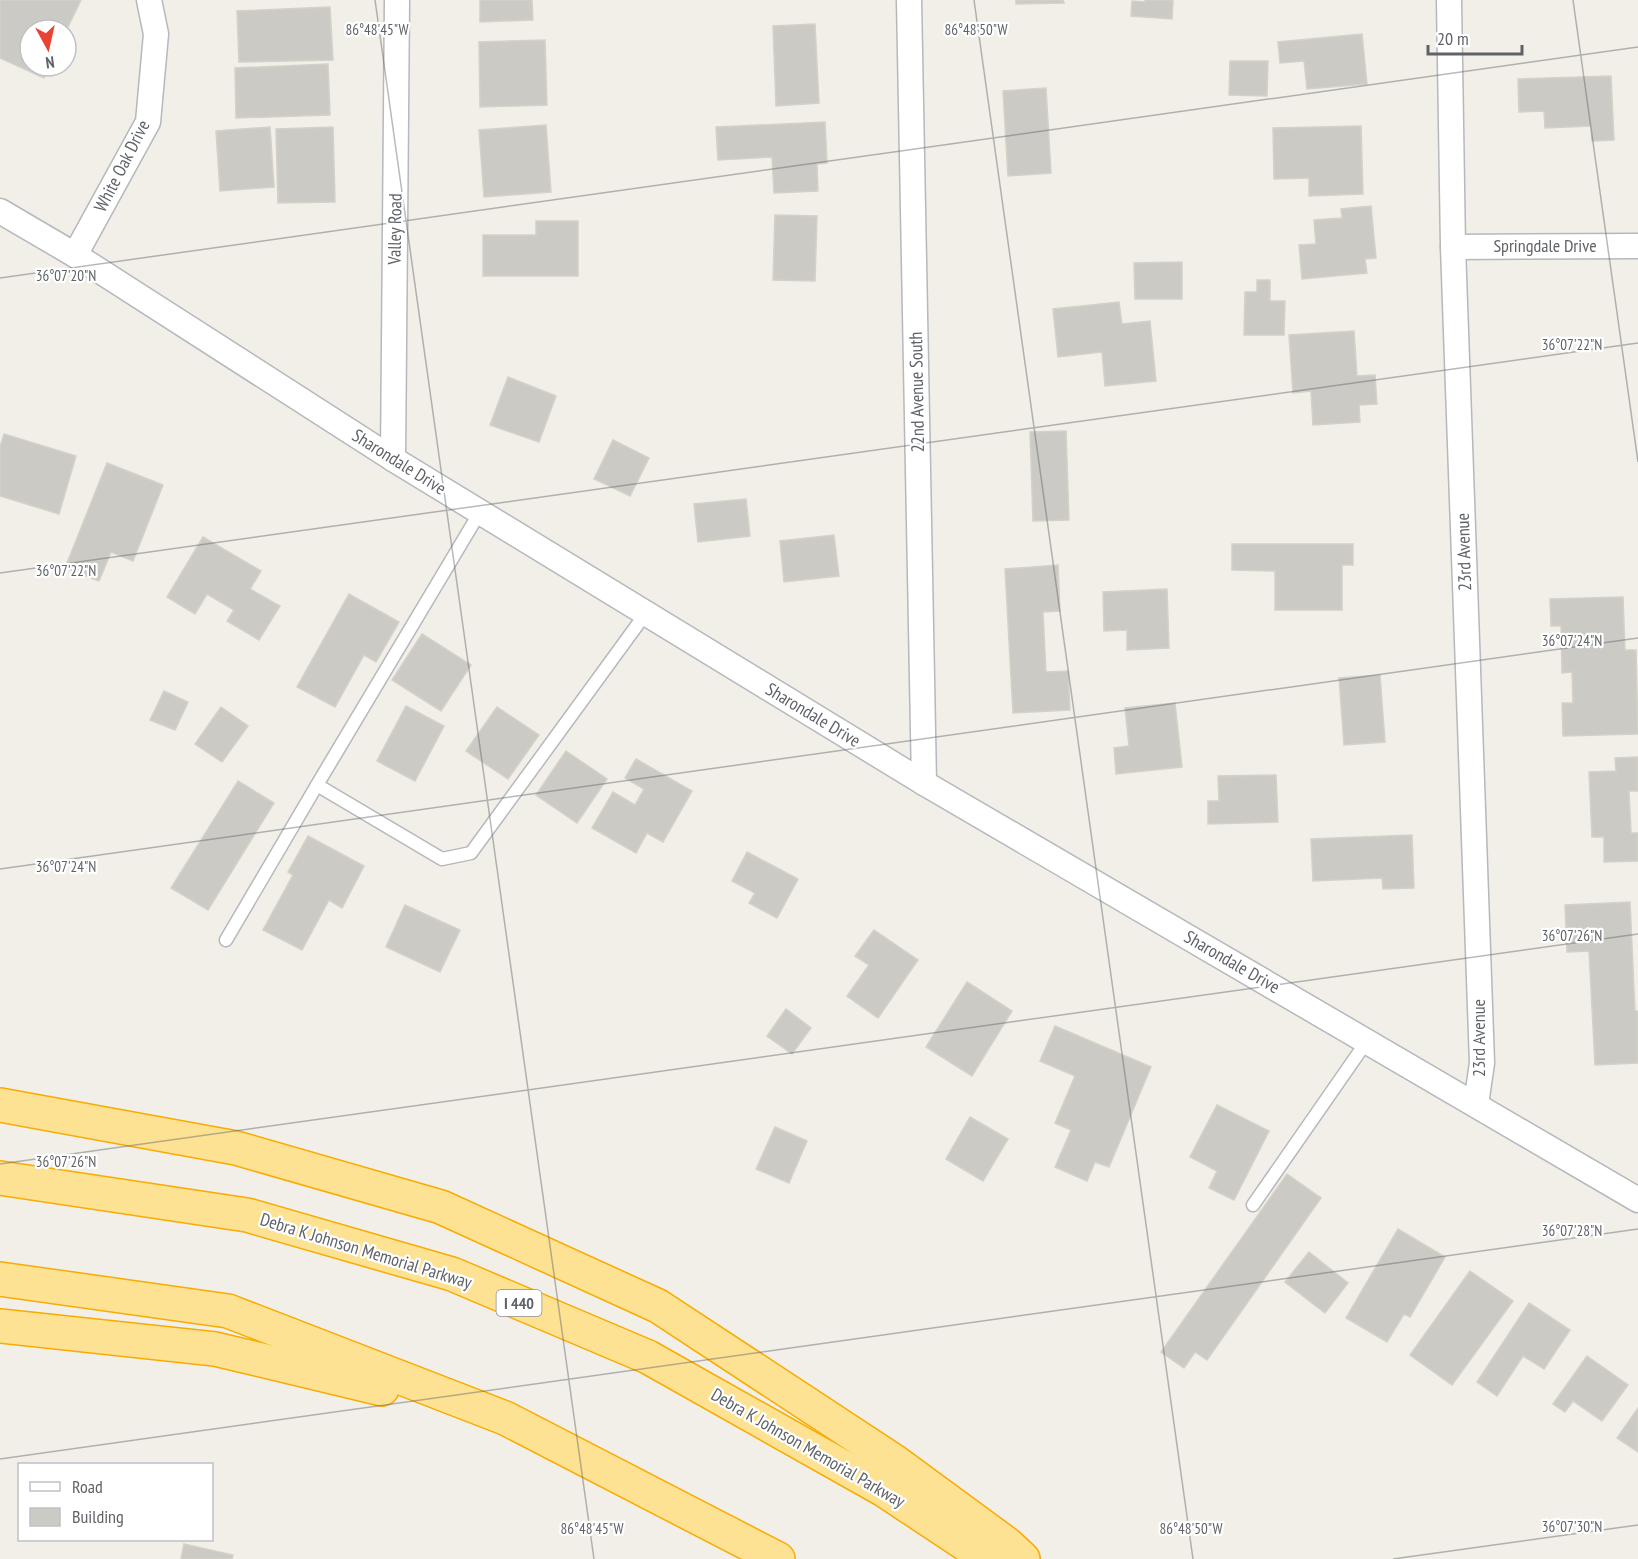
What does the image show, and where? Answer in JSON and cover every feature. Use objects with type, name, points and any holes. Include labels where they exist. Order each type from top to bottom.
[{"type":"highway","points":[[0,1105],[236,1148],[441,1207],[658,1306],[894,1461],[1007,1544],[1023,1559]]},
{"type":"highway","name":"Debra K Johnson Memorial Parkway","points":[[0,1178],[247,1215],[452,1274],[648,1357],[884,1490],[988,1559]]},
{"type":"highway","points":[[0,1279],[228,1311],[505,1418],[778,1559]]},
{"type":"highway","points":[[0,1326],[215,1349],[505,1418]]},
{"type":"street","name":"White Oak Drive","points":[[75,255],[148,122],[156,34],[149,0]]},
{"type":"street","name":"Valley Road","points":[[393,459],[397,0]]},
{"type":"street","name":"22nd Avenue South","points":[[909,0],[924,783]]},
{"type":"street","name":"23rd Avenue","points":[[1449,0],[1453,247],[1481,1051],[1476,1104]]},
{"type":"street","name":"Sharondale Drive","points":[[0,212],[75,255],[393,459],[924,783],[1638,1200]]},
{"type":"street","name":"Springdale Drive","points":[[1453,247],[1638,246]]},
{"type":"lane","points":[[226,940],[480,512]]},
{"type":"lane","points":[[317,785],[442,859],[471,853],[646,613]]},
{"type":"lane","points":[[1253,1205],[1368,1041]]},
{"type":"building","points":[[0,0],[81,0],[72,18],[18,18],[18,66],[0,58]]},
{"type":"building","points":[[480,0],[532,0],[533,20],[480,22]]},
{"type":"building","points":[[1016,0],[1063,0],[1064,3],[1016,4]]},
{"type":"building","points":[[1145,0],[1173,0],[1172,19],[1131,16],[1132,1],[1145,2]]},
{"type":"building","points":[[330,7],[333,60],[239,62],[237,11]]},
{"type":"building","points":[[815,24],[819,103],[776,106],[773,26]]},
{"type":"building","points":[[1362,34],[1367,84],[1307,89],[1304,61],[1280,63],[1278,42]]},
{"type":"building","points":[[545,40],[547,105],[480,107],[479,42]]},
{"type":"building","points":[[1230,61],[1268,61],[1267,96],[1229,95]]},
{"type":"building","points":[[328,64],[330,115],[236,118],[235,68]]},
{"type":"building","points":[[1611,76],[1614,140],[1592,141],[1591,126],[1545,128],[1544,111],[1519,112],[1518,79]]},
{"type":"building","points":[[1046,88],[1051,173],[1008,176],[1003,91]]},
{"type":"building","points":[[825,122],[827,163],[817,164],[818,191],[774,193],[772,157],[718,160],[716,127]]},
{"type":"building","points":[[546,125],[551,192],[484,197],[479,130]]},
{"type":"building","points":[[1361,126],[1363,194],[1309,196],[1309,178],[1274,179],[1273,128]]},
{"type":"building","points":[[270,127],[274,187],[220,191],[216,131]]},
{"type":"building","points":[[333,127],[335,202],[278,203],[276,129]]},
{"type":"building","points":[[1371,206],[1376,258],[1365,259],[1367,273],[1302,279],[1299,245],[1316,244],[1314,220],[1342,218],[1341,209]]},
{"type":"building","points":[[775,215],[817,216],[815,281],[773,280]]},
{"type":"building","points":[[536,221],[578,221],[578,276],[483,276],[483,235],[536,235]]},
{"type":"building","points":[[1182,262],[1182,299],[1135,299],[1134,263]]},
{"type":"building","points":[[1257,280],[1270,280],[1270,301],[1285,301],[1284,335],[1244,335],[1245,292],[1257,292]]},
{"type":"building","points":[[1119,302],[1122,324],[1150,321],[1156,381],[1105,386],[1102,352],[1058,357],[1053,309]]},
{"type":"building","points":[[1354,331],[1357,376],[1375,375],[1377,404],[1359,405],[1360,422],[1313,425],[1311,391],[1293,393],[1289,335]]},
{"type":"building","points":[[508,377],[556,396],[539,442],[490,425]]},
{"type":"building","points":[[1066,431],[1069,520],[1033,521],[1030,432]]},
{"type":"building","points":[[4,434],[76,456],[59,514],[0,496],[0,447]]},
{"type":"building","points":[[613,440],[649,458],[630,496],[594,479]]},
{"type":"building","points":[[107,463],[163,485],[133,561],[111,552],[99,581],[65,568]]},
{"type":"building","points":[[746,499],[750,536],[698,542],[694,504]]},
{"type":"building","points":[[834,535],[839,576],[784,582],[780,541]]},
{"type":"building","points":[[203,537],[261,571],[250,589],[280,606],[259,640],[227,621],[234,610],[207,594],[195,614],[167,597]]},
{"type":"building","points":[[1232,544],[1353,544],[1353,565],[1342,565],[1342,610],[1275,610],[1275,571],[1232,570]]},
{"type":"building","points":[[1058,565],[1060,611],[1043,612],[1046,672],[1068,671],[1070,710],[1013,713],[1005,569]]},
{"type":"building","points":[[1167,589],[1169,648],[1127,650],[1127,630],[1104,631],[1103,592]]},
{"type":"building","points":[[349,594],[399,622],[376,662],[364,655],[335,707],[297,687]]},
{"type":"building","points":[[1623,597],[1625,650],[1636,650],[1638,734],[1563,736],[1562,703],[1573,703],[1572,672],[1562,673],[1561,626],[1551,626],[1550,599]]},
{"type":"building","points":[[422,634],[471,665],[441,711],[392,680]]},
{"type":"building","points":[[1380,675],[1385,742],[1344,745],[1339,678]]},
{"type":"building","points":[[164,691],[188,702],[175,730],[150,720]]},
{"type":"building","points":[[1175,703],[1182,767],[1116,774],[1114,748],[1129,746],[1125,708]]},
{"type":"building","points":[[406,706],[444,726],[415,781],[377,761]]},
{"type":"building","points":[[221,707],[248,726],[222,762],[195,744]]},
{"type":"building","points":[[497,707],[539,735],[508,779],[466,751]]},
{"type":"building","points":[[566,751],[607,779],[577,823],[536,795]]},
{"type":"building","points":[[1638,757],[1638,791],[1629,791],[1631,833],[1638,833],[1638,861],[1604,862],[1604,837],[1592,837],[1589,772],[1616,771],[1615,758]]},
{"type":"building","points":[[636,759],[692,791],[663,842],[647,833],[636,853],[592,828],[613,792],[635,805],[644,789],[625,778]]},
{"type":"building","points":[[1276,775],[1278,822],[1208,824],[1208,801],[1219,801],[1218,776]]},
{"type":"building","points":[[238,781],[274,803],[208,910],[171,888]]},
{"type":"building","points":[[1412,835],[1414,888],[1383,889],[1382,878],[1313,881],[1311,839]]},
{"type":"building","points":[[308,836],[364,866],[342,908],[329,900],[302,950],[263,930],[293,875],[288,872]]},
{"type":"building","points":[[747,852],[798,879],[777,918],[749,903],[755,893],[732,881]]},
{"type":"building","points":[[1630,902],[1635,1011],[1638,1011],[1638,1063],[1595,1065],[1589,951],[1567,952],[1565,905]]},
{"type":"building","points":[[405,905],[460,930],[440,972],[386,947]]},
{"type":"building","points":[[874,930],[918,960],[878,1018],[847,996],[869,965],[855,956]]},
{"type":"building","points":[[967,982],[1012,1011],[972,1076],[926,1047]]},
{"type":"building","points":[[786,1009],[811,1028],[792,1054],[767,1036]]},
{"type":"building","points":[[1055,1026],[1151,1067],[1109,1167],[1095,1162],[1087,1181],[1055,1167],[1071,1130],[1055,1123],[1075,1076],[1040,1061]]},
{"type":"building","points":[[1217,1105],[1269,1131],[1234,1200],[1209,1188],[1217,1171],[1190,1157]]},
{"type":"building","points":[[970,1117],[1008,1139],[983,1181],[946,1159]]},
{"type":"building","points":[[775,1127],[807,1141],[789,1183],[756,1169]]},
{"type":"building","points":[[1287,1174],[1321,1198],[1207,1360],[1195,1352],[1184,1368],[1161,1352]]},
{"type":"building","points":[[1398,1229],[1445,1257],[1410,1317],[1404,1314],[1387,1342],[1346,1318]]},
{"type":"building","points":[[1309,1252],[1348,1283],[1325,1313],[1285,1282]]},
{"type":"building","points":[[1470,1271],[1513,1301],[1452,1385],[1410,1355]]},
{"type":"building","points":[[1529,1303],[1570,1330],[1544,1369],[1523,1356],[1497,1396],[1477,1382]]},
{"type":"building","points":[[1587,1356],[1628,1385],[1602,1421],[1573,1401],[1565,1412],[1553,1404]]},
{"type":"building","points":[[1638,1408],[1638,1452],[1617,1438]]},
{"type":"building","points":[[184,1544],[233,1555],[232,1559],[181,1559]]}]
